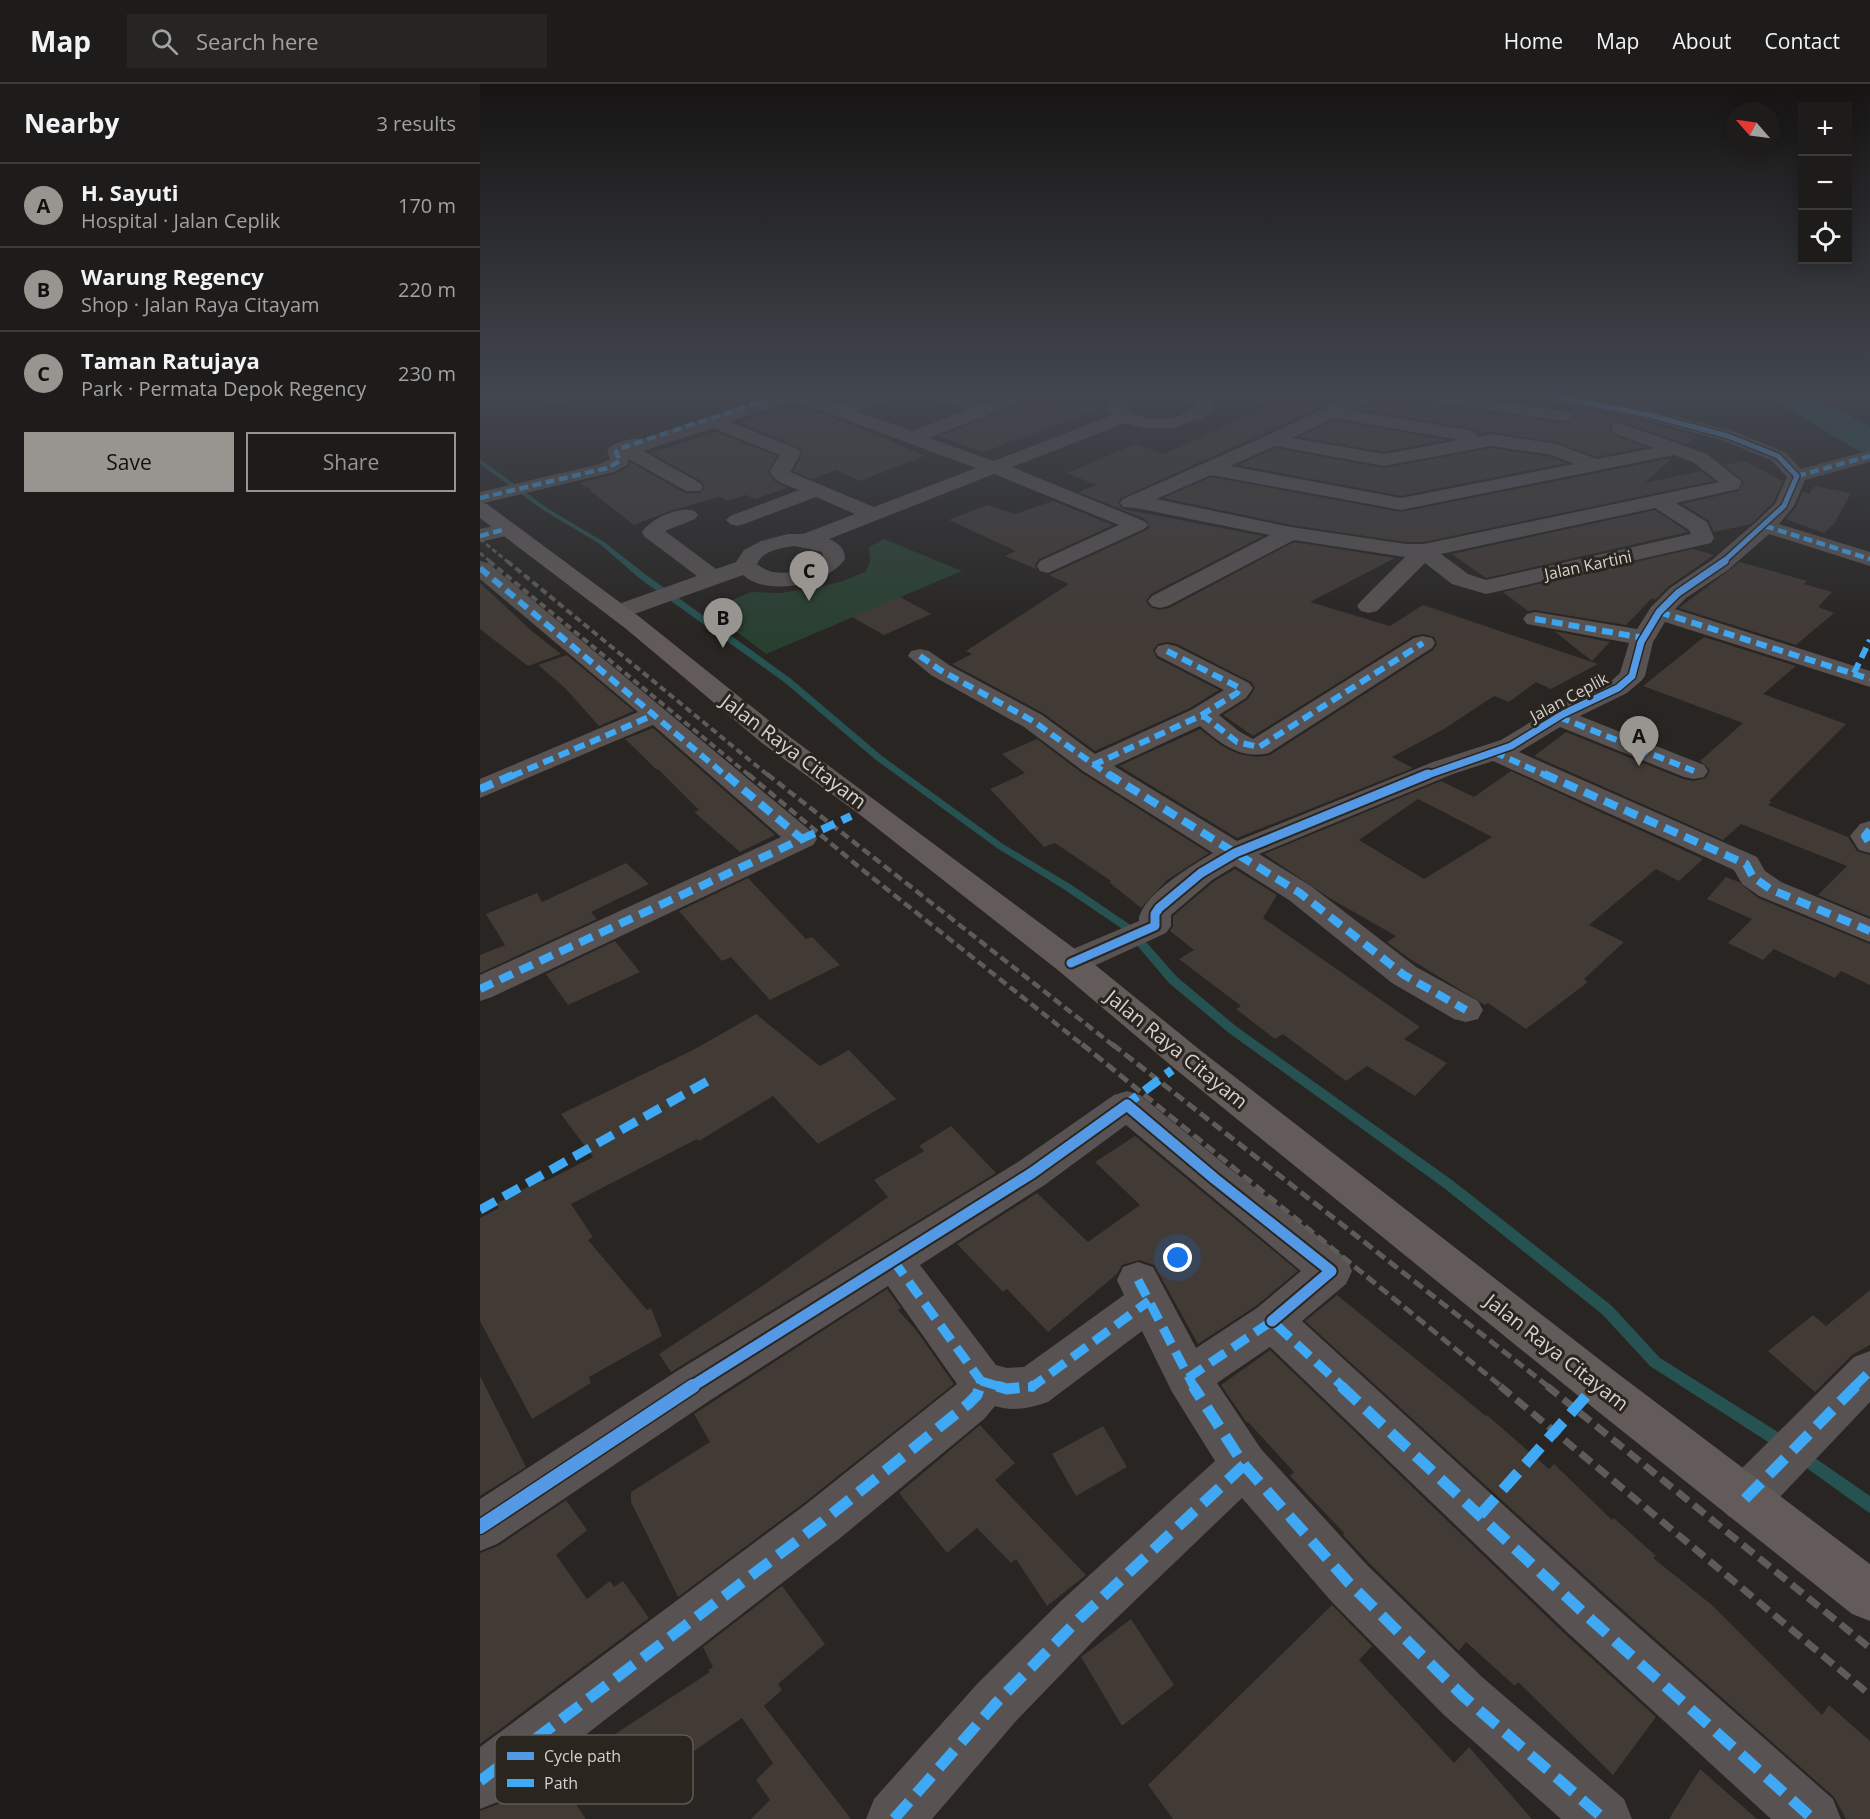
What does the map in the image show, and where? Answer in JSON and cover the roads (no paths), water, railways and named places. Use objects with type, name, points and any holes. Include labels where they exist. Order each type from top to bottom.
[{"type":"main road","name":"Jalan Raya Citayam","points":[[489,513],[638,613],[772,737],[869,808],[1086,957],[1187,1059],[1760,1483],[1870,1596]]},
{"type":"street","points":[[489,513],[539,483],[579,474]]},
{"type":"street","points":[[670,474],[693,487]]},
{"type":"street","points":[[781,474],[875,515]]},
{"type":"street","points":[[752,571],[747,560],[759,549],[782,542],[808,540],[998,474]]},
{"type":"street","points":[[830,547],[999,474]]},
{"type":"street","points":[[1009,474],[1137,525]]},
{"type":"street","points":[[1110,513],[1194,474]]},
{"type":"street","points":[[1239,474],[1401,504],[1550,474]]},
{"type":"street","points":[[1134,501],[1291,533],[1406,551],[1424,551],[1731,485],[1732,482],[1721,474]]},
{"type":"street","points":[[1797,476],[1804,474]]},
{"type":"street","name":"Jalan Ceplik","points":[[1086,957],[1155,926],[1155,914],[1159,908],[1201,873],[1235,853],[1443,768],[1511,746],[1558,717],[1618,688],[1632,676],[1644,638],[1659,612],[1678,593],[1720,565],[1765,526],[1785,506],[1797,476]]},
{"type":"street","points":[[736,520],[816,490]]},
{"type":"street","name":"Jalan Kartini","points":[[1424,551],[1460,580],[1474,586],[1486,587],[1703,538],[1699,527],[1659,501]]},
{"type":"street","points":[[1048,566],[1175,510]]},
{"type":"street","points":[[688,516],[657,527],[653,532],[714,578]]},
{"type":"street","points":[[1765,526],[1870,559]]},
{"type":"street","points":[[1160,601],[1291,533]]},
{"type":"street","points":[[693,594],[714,578],[752,571],[781,579],[809,575],[830,565],[834,559],[834,553],[830,547],[808,540]]},
{"type":"street","points":[[1369,606],[1424,551]]},
{"type":"street","points":[[480,568],[802,839],[480,989]]},
{"type":"street","points":[[638,613],[752,571]]},
{"type":"street","points":[[1659,612],[1870,679]]},
{"type":"street","points":[[1535,619],[1644,638]]},
{"type":"street","points":[[1200,716],[1239,745],[1249,748],[1259,747],[1423,643]]},
{"type":"street","points":[[1093,765],[1200,716],[1237,693],[1240,688],[1167,651]]},
{"type":"street","points":[[920,656],[940,670],[1033,721],[1093,765],[1300,893],[1404,975],[1466,1010]]},
{"type":"street","points":[[480,789],[656,714]]},
{"type":"street","points":[[1558,717],[1694,771]]},
{"type":"street","points":[[1493,751],[1746,864],[1753,877],[1770,889],[1870,931]]},
{"type":"street","points":[[1870,830],[1865,836],[1870,844]]},
{"type":"street","points":[[480,1527],[693,1386],[1032,1173],[1127,1105],[1215,1179],[1331,1271],[1272,1321],[1188,1378]]},
{"type":"street","points":[[893,1260],[981,1381],[1007,1389],[1032,1387],[1143,1291],[1188,1378],[1244,1466],[1349,1583],[1463,1696],[1604,1819]]},
{"type":"street","points":[[1272,1321],[1586,1615],[1813,1819]]},
{"type":"street","points":[[1760,1483],[1870,1371]]},
{"type":"street","points":[[541,1735],[822,1522],[968,1404],[977,1395],[981,1381]]},
{"type":"street","points":[[894,1819],[997,1702],[1079,1618],[1244,1466]]},
{"type":"street","points":[[480,1781],[495,1770]]},
{"type":"waterway","points":[[498,474],[545,509],[602,543],[642,576],[787,680],[879,758],[1000,846],[1066,886],[1128,928],[1173,980],[1233,1030],[1448,1184],[1607,1310],[1655,1362],[1784,1444]]},
{"type":"waterway","points":[[1802,1456],[1870,1505]]},
{"type":"railway","points":[[480,539],[508,562]]},
{"type":"railway","points":[[480,553],[491,562]]},
{"type":"railway","points":[[489,561],[750,776]]},
{"type":"railway","points":[[507,561],[769,776]]},
{"type":"railway","points":[[748,774],[859,867],[1084,1046]]},
{"type":"railway","points":[[767,774],[1114,1046]]},
{"type":"railway","points":[[1082,1044],[1502,1387]]},
{"type":"railway","points":[[1112,1044],[1549,1387]]},
{"type":"railway","points":[[1500,1386],[1870,1695]]},
{"type":"railway","points":[[1547,1386],[1870,1648]]},
{"type":"place","name":"Taman Ratujaya","points":[[809,601]]},
{"type":"place","name":"Warung Regency","points":[[723,648]]},
{"type":"place","name":"H. Sayuti","points":[[1639,766]]}]
